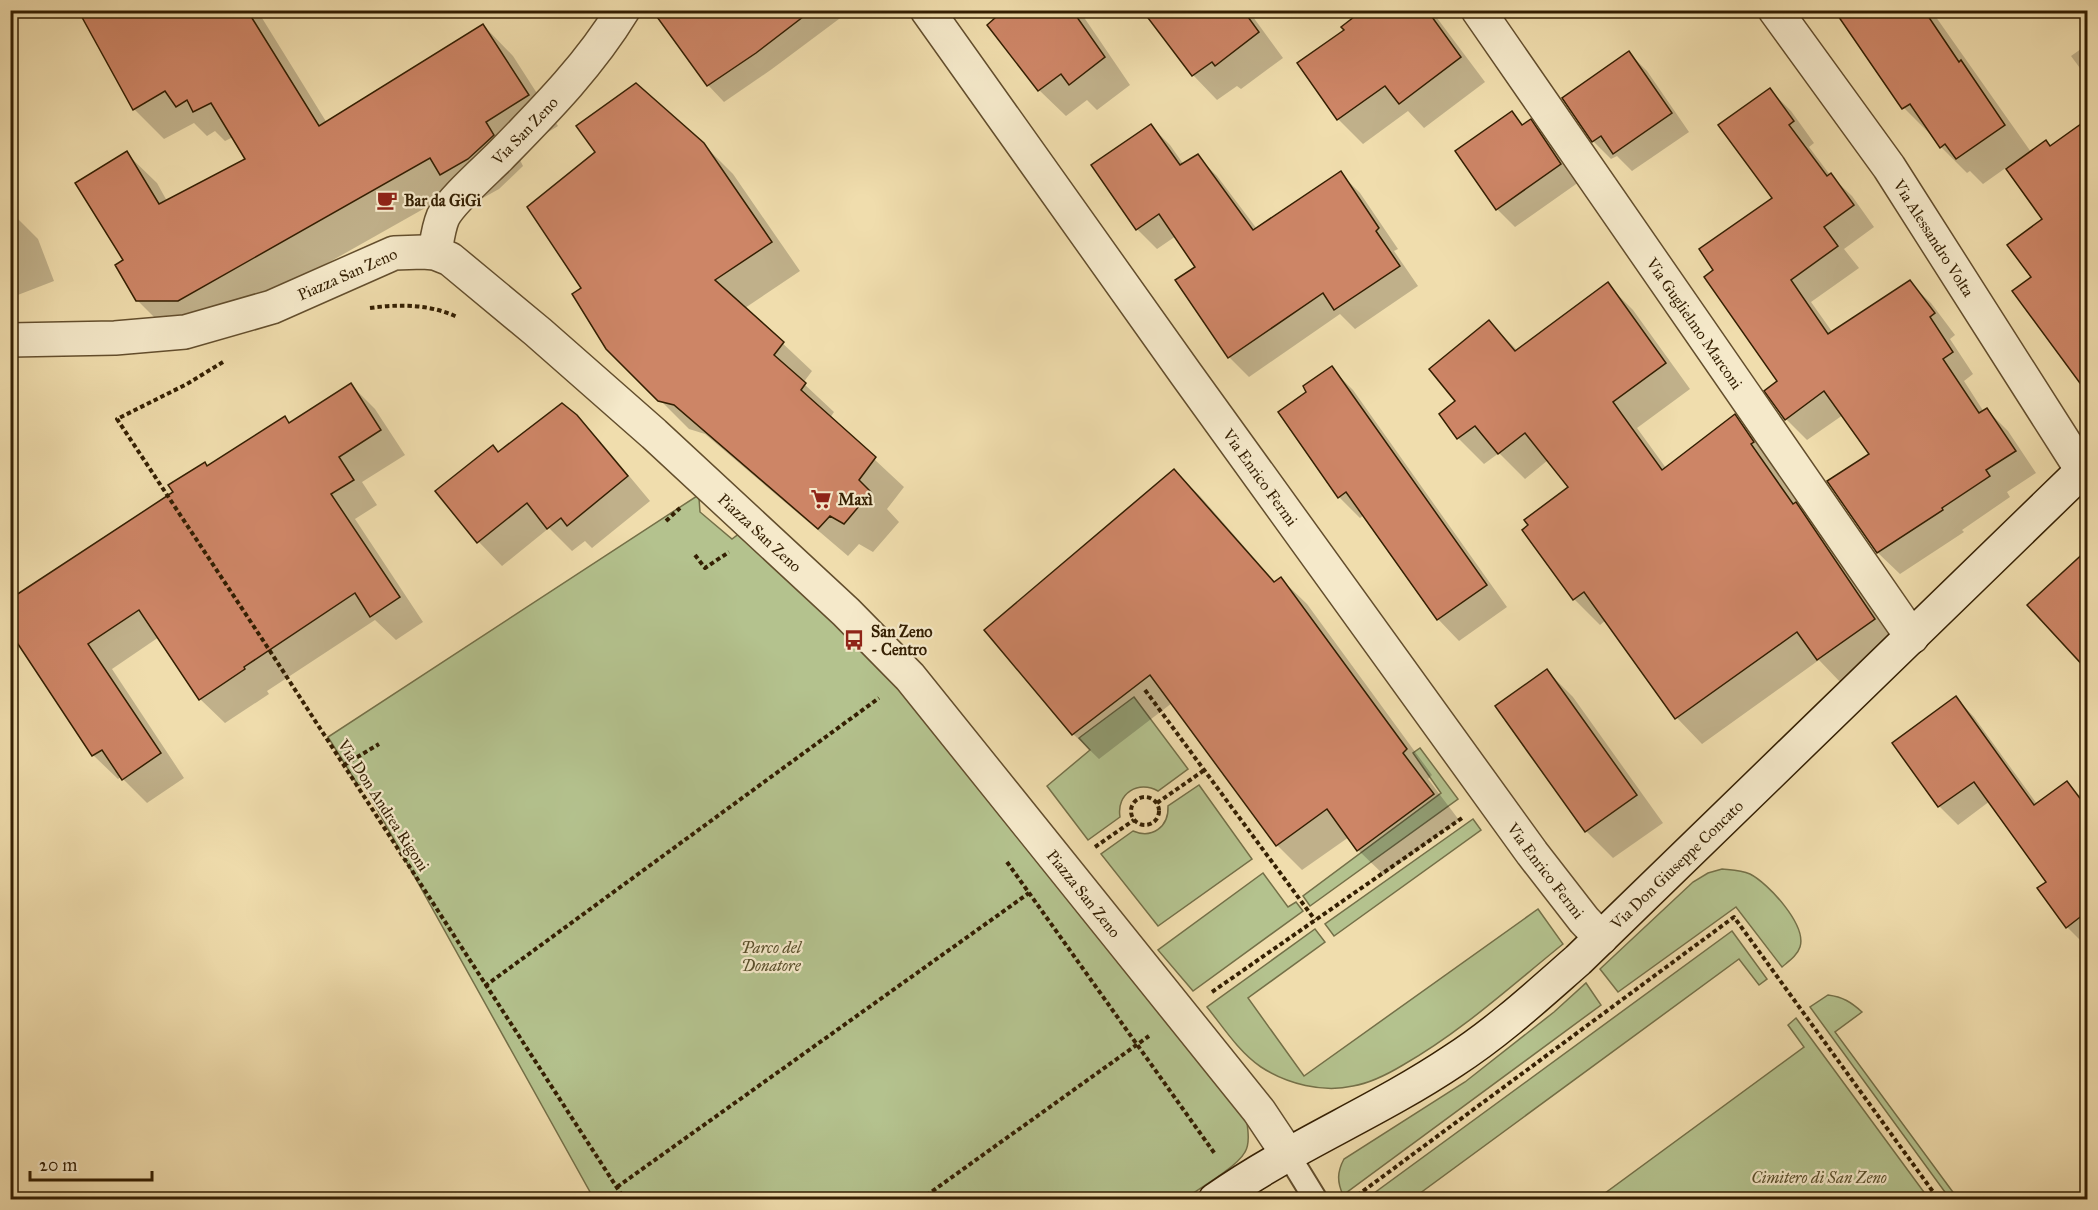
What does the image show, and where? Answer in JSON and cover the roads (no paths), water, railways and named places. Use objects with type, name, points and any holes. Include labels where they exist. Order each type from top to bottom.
[{"type":"street","name":"Via San Zeno","points":[[435,253],[438,233],[444,216],[569,84],[589,60],[623,10]]},
{"type":"street","name":"Via Enrico Fermi","points":[[927,10],[1532,853],[1584,920],[1601,938]]},
{"type":"street","name":"Via Guglielmo Marconi","points":[[1478,10],[1912,637]]},
{"type":"street","name":"Via Alessandro Volta","points":[[1775,10],[1889,167],[2085,467]]},
{"type":"street","name":"Piazza San Zeno","points":[[10,340],[115,338],[185,332],[272,307],[394,253],[408,251],[435,253],[463,268],[654,434],[846,612],[910,677],[1259,1111],[1288,1156]]},
{"type":"street","name":"Via Don Giuseppe Concato","points":[[1215,1200],[1247,1177],[1378,1107],[1454,1061],[1524,1008],[1601,938],[2085,467]]},
{"type":"lane","name":"Piazza San Zeno","points":[[1288,1156],[1316,1200]]},
{"type":"place","name":"Bar da GiGi","points":[[387,200]]},
{"type":"place","name":"Maxì","points":[[821,499]]},
{"type":"place","name":"San Zeno - Centro","points":[[854,640]]},
{"type":"park label","name":"Parco del Donatore","points":[[771,956]]},
{"type":"park label","name":"Cimitero di San Zeno","points":[[1819,1177]]}]
